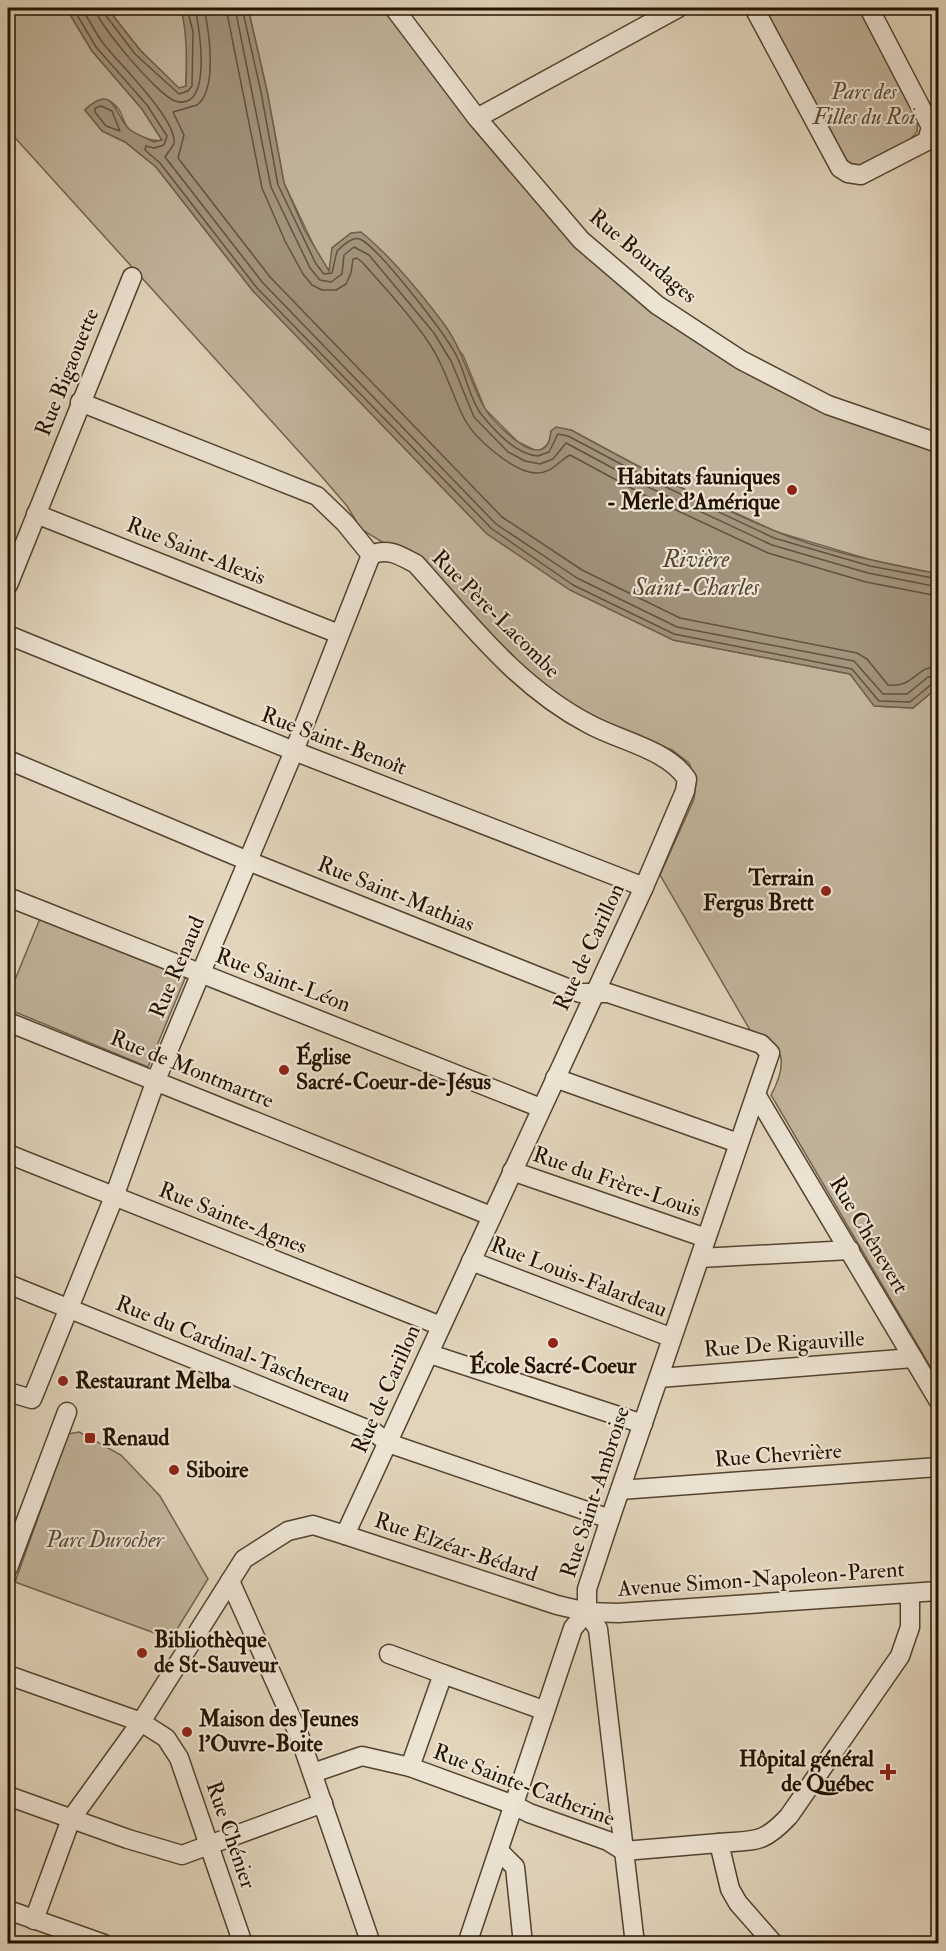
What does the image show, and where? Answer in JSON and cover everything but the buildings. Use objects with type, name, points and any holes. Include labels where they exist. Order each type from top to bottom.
[{"type":"street","name":"Rue Bourdages","points":[[394,8],[477,118],[581,240],[657,305],[741,360],[828,405],[939,443]]},
{"type":"street","points":[[477,118],[678,8]]},
{"type":"street","points":[[754,8],[840,168],[848,173],[861,175],[927,141],[932,127],[869,8]]},
{"type":"street","name":"Rue Bigaouette","points":[[8,585],[132,277]]},
{"type":"street","points":[[80,402],[317,496],[345,522],[371,555]]},
{"type":"street","name":"Rue Saint-Alexis","points":[[36,514],[339,634]]},
{"type":"street","name":"Rue Père-Lacombe","points":[[371,555],[379,551],[396,553],[416,564],[517,675],[550,702],[589,725],[670,761],[687,779]]},
{"type":"street","name":"Rue Renaud","points":[[8,1392],[32,1400],[114,1197],[156,1080],[294,751],[371,555]]},
{"type":"street","name":"Rue Saint-Benoît","points":[[8,635],[294,751],[644,887]]},
{"type":"street","name":"Rue Saint-Mathias","points":[[8,760],[248,861],[580,993],[594,991],[608,993],[761,1044],[770,1053]]},
{"type":"street","name":"Rue de Carillon","points":[[345,1535],[430,1354],[594,991],[644,887],[685,791],[687,779]]},
{"type":"street","name":"Rue Saint-Léon","points":[[8,897],[541,1108]]},
{"type":"street","name":"Rue de Montmartre","points":[[8,1022],[491,1216]]},
{"type":"street","name":"Rue Saint-Ambroise","points":[[466,1944],[499,1851],[543,1710],[573,1628],[587,1612],[587,1589],[659,1378],[670,1337],[700,1258],[770,1053]]},
{"type":"street","points":[[555,1078],[738,1143]]},
{"type":"street","name":"Rue Chênevert","points":[[757,1096],[939,1400]]},
{"type":"street","name":"Rue Sainte-Agnes","points":[[8,1154],[441,1326]]},
{"type":"street","name":"Rue du Frère-Louis","points":[[512,1171],[705,1238]]},
{"type":"street","points":[[700,1258],[850,1250]]},
{"type":"street","name":"Rue Louis-Falardeau","points":[[471,1261],[670,1337]]},
{"type":"street","name":"Rue du Cardinal-Taschereau","points":[[8,1284],[374,1432],[388,1443],[610,1519]]},
{"type":"street","points":[[430,1354],[643,1424]]},
{"type":"street","name":"Rue De Rigauville","points":[[659,1378],[914,1358]]},
{"type":"street","points":[[8,1563],[67,1412]]},
{"type":"street","name":"Rue Chevrière","points":[[620,1490],[939,1467]]},
{"type":"street","points":[[34,1920],[71,1819],[141,1722],[244,1560],[288,1531],[313,1525],[345,1535]]},
{"type":"street","name":"Rue Elzéar-Bédard","points":[[345,1535],[513,1592],[587,1612]]},
{"type":"street","points":[[230,1581],[276,1680],[313,1773],[371,1944]]},
{"type":"street","name":"Avenue Simon-Napoleon-Parent","points":[[587,1612],[618,1613],[939,1591]]},
{"type":"street","name":"Rue Sainte-Catherine","points":[[313,1773],[362,1756],[410,1767],[608,1841],[624,1851],[755,1840],[772,1834],[789,1816],[900,1656],[910,1628],[910,1594]]},
{"type":"street","points":[[587,1612],[598,1629],[635,1944]]},
{"type":"street","points":[[389,1654],[543,1710]]},
{"type":"street","points":[[410,1767],[442,1674]]},
{"type":"street","name":"Rue Chénier","points":[[8,1675],[141,1722],[154,1728],[173,1747],[243,1944]]},
{"type":"street","points":[[8,1796],[71,1819],[182,1854],[323,1803]]},
{"type":"street","points":[[719,1843],[730,1890],[738,1903],[774,1944]]},
{"type":"street","points":[[499,1851],[514,1867],[523,1944]]},
{"type":"street","points":[[8,1910],[104,1944]]},
{"type":"green space","points":[[8,8],[66,8],[92,51],[142,109],[162,140],[149,139],[131,131],[126,126],[119,109],[109,101],[96,102],[85,110],[102,131],[125,142],[156,167],[253,291],[487,534],[673,640],[850,674],[875,706],[913,708],[938,687],[938,1380],[771,1095],[780,1073],[780,1055],[777,1048],[762,1035],[750,1030],[660,875],[694,799],[696,782],[689,763],[672,750],[587,718],[549,694],[392,548],[361,529],[347,506],[323,478],[8,130]]},
{"type":"green space","points":[[107,8],[181,8],[187,33],[186,86],[179,89],[140,50]]},
{"type":"green space","points":[[248,8],[394,8],[581,240],[741,360],[938,443],[938,574],[871,560],[777,532],[656,476],[571,430],[551,431],[548,444],[537,451],[518,442],[485,409],[463,355],[351,233],[332,248],[330,272],[321,261],[284,183],[267,91]]},
{"type":"green space","name":"Parc des Filles du Roi","points":[[765,8],[859,8],[918,115],[917,132],[906,144],[857,167],[844,159]]},
{"type":"green space","points":[[41,916],[186,976],[148,1067],[8,1009],[8,997]]},
{"type":"green space","name":"Parc Durocher","points":[[79,1432],[121,1455],[160,1496],[208,1579],[171,1639],[15,1582],[68,1434]]},
{"type":"water","name":"Rivière Saint-Charles","points":[[66,8],[107,8],[140,50],[179,88],[186,86],[185,37],[181,8],[248,8],[267,91],[284,183],[305,231],[329,271],[332,248],[351,233],[361,232],[384,252],[451,334],[488,413],[507,433],[530,449],[540,450],[546,447],[551,431],[556,427],[571,430],[672,483],[775,531],[835,551],[938,574],[938,687],[913,708],[874,706],[850,674],[673,640],[570,590],[487,534],[253,291],[156,167],[125,142],[102,131],[85,110],[95,102],[102,99],[108,100],[128,128],[154,142],[162,140],[142,109],[92,51]]},
{"type":"place","name":"Habitats fauniques - Merle d’Amérique","points":[[792,490]]},
{"type":"place","name":"Terrain Fergus Brett","points":[[826,891]]},
{"type":"place","name":"Église Sacré-Coeur-de-Jésus","points":[[284,1070]]},
{"type":"place","name":"École Sacré-Coeur","points":[[553,1343]]},
{"type":"place","name":"Restaurant Melba","points":[[63,1381]]},
{"type":"place","name":"Renaud","points":[[90,1438]]},
{"type":"place","name":"Siboire","points":[[174,1470]]},
{"type":"place","name":"Bibliothèque de St-Sauveur","points":[[142,1653]]},
{"type":"place","name":"Maison des Jeunes l'Ouvre-Boite","points":[[187,1732]]},
{"type":"place","name":"Hôpital général de Québec","points":[[888,1772]]}]
